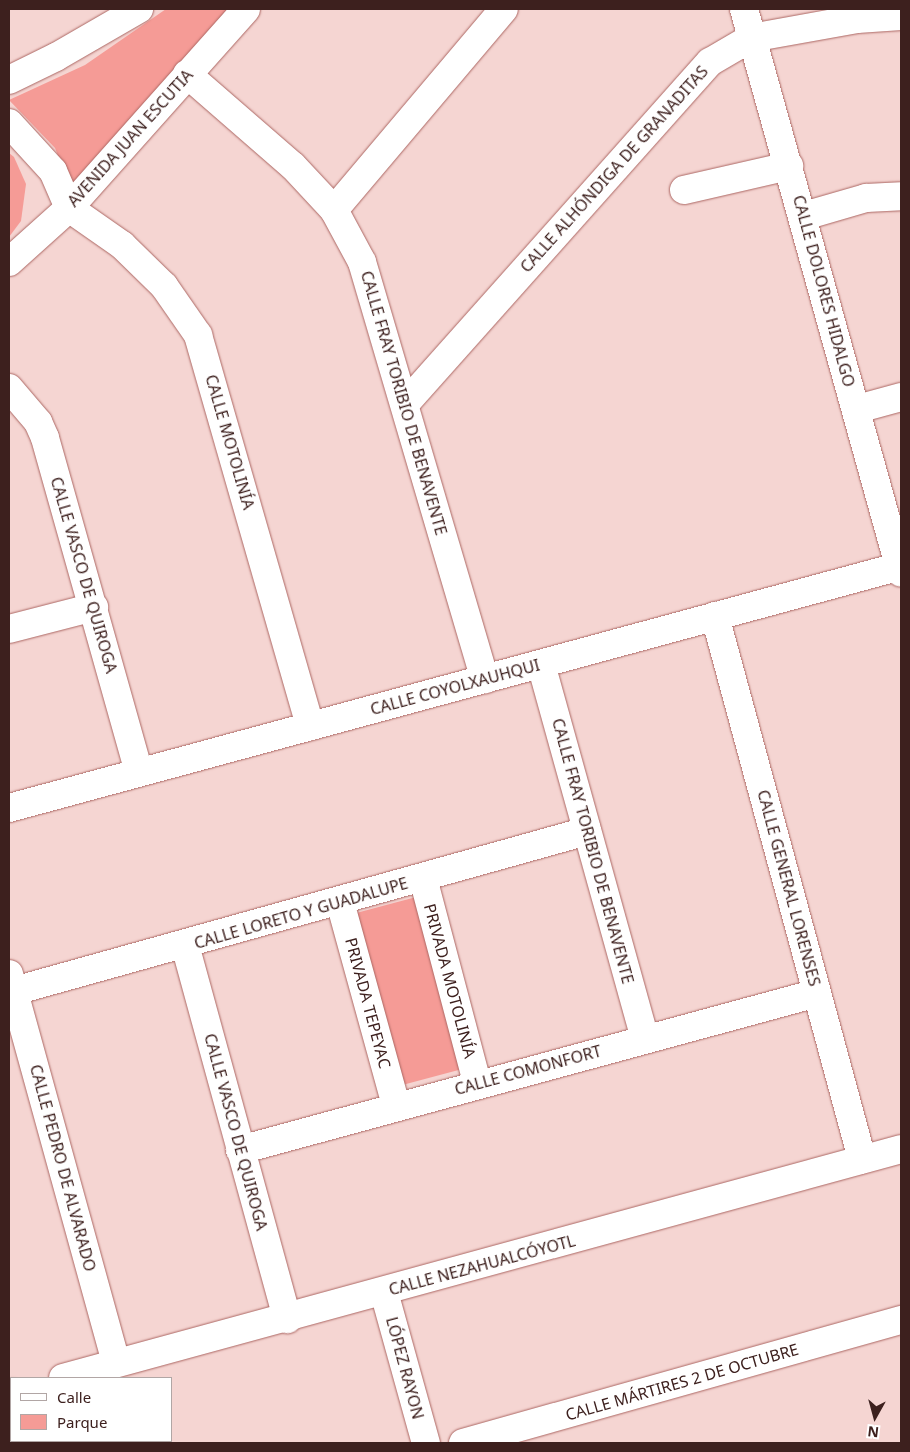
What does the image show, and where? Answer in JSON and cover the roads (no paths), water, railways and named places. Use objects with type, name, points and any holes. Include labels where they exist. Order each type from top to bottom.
[{"type":"street","points":[[9,80],[56,57],[139,9]]},
{"type":"street","name":"AVENIDA JUAN ESCUTIA","points":[[9,262],[69,208],[246,9]]},
{"type":"street","points":[[334,210],[504,9]]},
{"type":"street","name":"CALLE DOLORES HIDALGO","points":[[744,9],[804,216],[901,568]]},
{"type":"street","name":"CALLE ALHÓNDIGA DE GRANADITAS","points":[[405,404],[698,73],[720,55],[751,38],[857,19],[901,16]]},
{"type":"street","name":"CALLE FRAY TORIBIO DE BENAVENTE","points":[[187,74],[267,140],[334,210],[362,262],[485,679]]},
{"type":"street","points":[[9,123],[53,171],[69,208]]},
{"type":"street","points":[[684,190],[789,166]]},
{"type":"street","points":[[804,216],[866,198],[901,196]]},
{"type":"street","name":"CALLE MOTOLINÍA","points":[[69,208],[122,245],[157,279],[181,307],[198,334],[310,726]]},
{"type":"street","name":"CALLE VASCO DE QUIROGA","points":[[9,388],[38,422],[46,438],[139,772]]},
{"type":"street","points":[[857,409],[901,397]]},
{"type":"street","name":"CALLE COYOLXAUHQUI","points":[[9,808],[715,616],[901,568]]},
{"type":"street","points":[[9,629],[94,606]]},
{"type":"street","name":"CALLE GENERAL LORENSES","points":[[715,616],[862,1160]]},
{"type":"street","name":"CALLE FRAY TORIBIO DE BENAVENTE","points":[[541,664],[644,1039]]},
{"type":"street","name":"CALLE LORETO Y GUADALUPE","points":[[11,982],[185,946],[587,831]]},
{"type":"street","name":"PRIVADA MOTOLINÍA","points":[[423,878],[477,1083]]},
{"type":"street","name":"PRIVADA TEPEYAC","points":[[340,902],[396,1105]]},
{"type":"street","name":"CALLE VASCO DE QUIROGA","points":[[185,946],[287,1319]]},
{"type":"street","name":"CALLE PEDRO DE ALVARADO","points":[[11,982],[116,1363]]},
{"type":"street","name":"CALLE COMONFORT","points":[[240,1150],[396,1105],[817,993]]},
{"type":"street","name":"CALLE NEZAHUALCÓYOTL","points":[[67,1377],[287,1319],[901,1149]]},
{"type":"street","name":"LÓPEZ RAYON","points":[[384,1292],[426,1443]]},
{"type":"street","name":"CALLE MÁRTIRES 2 DE OCTUBRE","points":[[463,1443],[901,1320]]}]
